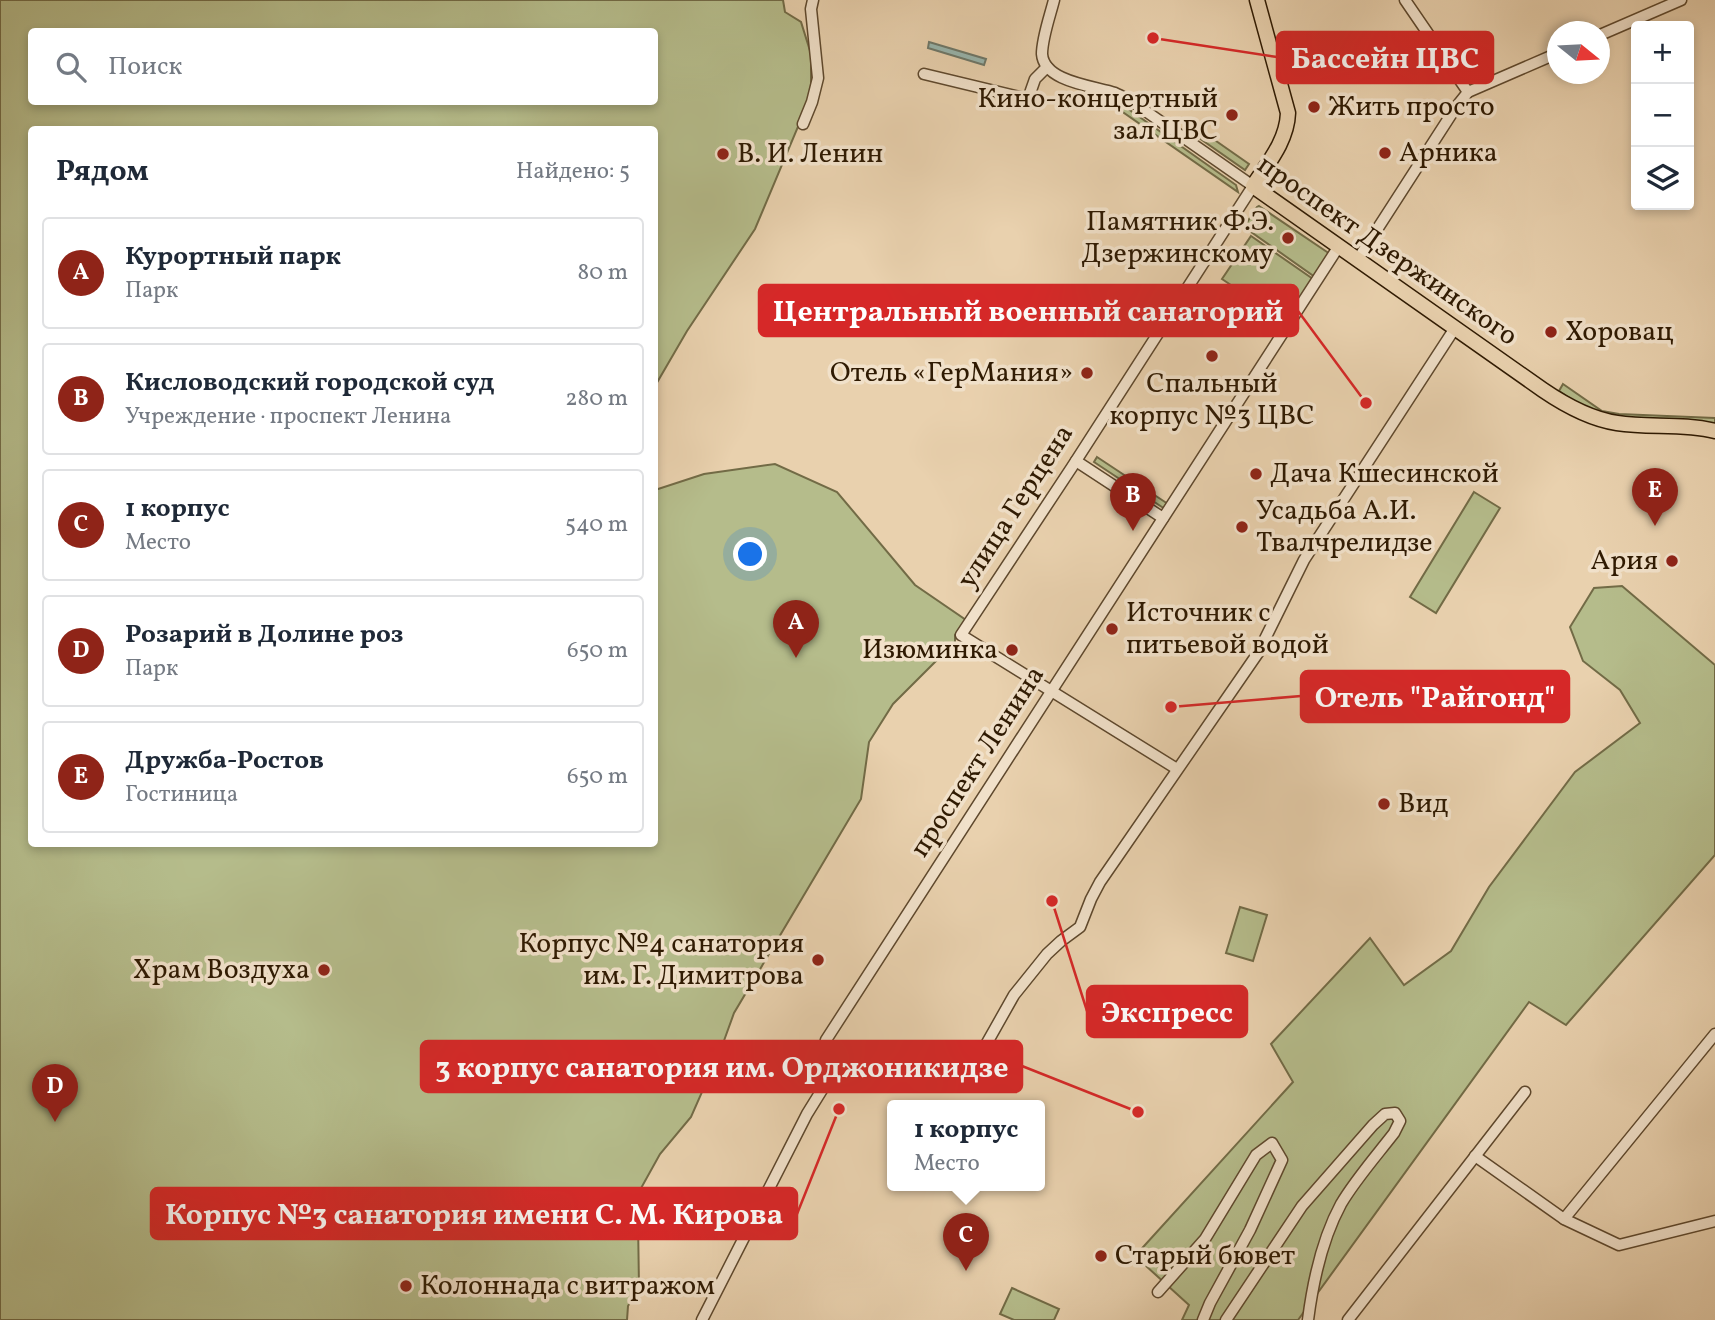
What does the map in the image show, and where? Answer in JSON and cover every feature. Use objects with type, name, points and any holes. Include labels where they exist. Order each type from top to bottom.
[{"type":"main road","name":"улица Герцена","points":[[1254,186],[1282,142],[1288,113],[1257,0]]},
{"type":"main road","name":"проспект Дзержинского","points":[[1254,186],[1557,399],[1613,423],[1679,426],[1715,431]]},
{"type":"street","points":[[803,124],[813,102],[818,78],[811,9],[813,0]]},
{"type":"street","points":[[924,74],[1028,99],[1035,79],[1047,66],[1042,56],[1043,45],[1054,0]]},
{"type":"street","points":[[1405,0],[1468,92]]},
{"type":"street","points":[[1610,31],[1681,0]]},
{"type":"street","points":[[1358,259],[1468,92],[1547,58]]},
{"type":"street","name":"проспект Дзержинского","points":[[1047,66],[1055,75],[1117,94],[1134,103],[1254,186]]},
{"type":"street","name":"улица Герцена","points":[[1052,691],[961,635],[1254,186]]},
{"type":"street","name":"проспект Ленина","points":[[702,1320],[807,1114],[833,1072],[824,1047],[826,1040],[1339,246]]},
{"type":"street","points":[[970,1073],[1014,995],[1047,954],[1080,927],[1100,882],[1258,653],[1304,560],[1455,328]]},
{"type":"street","points":[[1076,461],[1163,518]]},
{"type":"street","points":[[1052,691],[1177,769]]},
{"type":"street","points":[[1564,1219],[1715,1034]]},
{"type":"street","points":[[1348,1320],[1525,1092]]},
{"type":"street","points":[[1226,1320],[1302,1206],[1373,1125],[1385,1114],[1395,1113],[1400,1121],[1394,1133],[1342,1204],[1326,1239],[1319,1260],[1308,1320]]},
{"type":"street","points":[[1158,1292],[1205,1239],[1256,1155],[1272,1143],[1282,1160],[1251,1230],[1203,1320]]},
{"type":"street","points":[[1475,1156],[1564,1219],[1619,1245],[1715,1221]]},
{"type":"green space","points":[[0,0],[783,0],[785,12],[801,22],[811,54],[811,92],[800,122],[755,229],[687,331],[658,381],[658,126],[28,126],[28,847],[658,847],[658,489],[704,474],[775,464],[837,492],[915,585],[966,620],[955,635],[955,642],[893,704],[869,742],[861,799],[734,1013],[691,1117],[660,1154],[635,1199],[647,1209],[638,1220],[639,1287],[628,1306],[627,1320],[0,1320]]},
{"type":"green space","points":[[1097,94],[1114,99],[1236,185],[1238,192],[1111,104],[1091,99]]},
{"type":"green space","points":[[1196,127],[1249,164],[1245,170],[1192,133]]},
{"type":"green space","points":[[1259,206],[1330,254],[1315,277],[1244,227]]},
{"type":"green space","points":[[1251,236],[1313,279],[1286,322],[1222,279]]},
{"type":"green space","points":[[1563,384],[1602,411],[1715,418],[1715,423],[1619,417],[1585,408],[1559,391]]},
{"type":"green space","points":[[1097,457],[1168,504],[1165,509],[1094,462]]},
{"type":"green space","points":[[1474,492],[1500,508],[1436,613],[1410,597]]},
{"type":"green space","points":[[1622,586],[1715,665],[1715,855],[1566,1025],[1529,1002],[1298,1320],[1182,1320],[1189,1305],[1135,1256],[1293,1082],[1271,1044],[1370,938],[1404,985],[1451,951],[1489,887],[1575,772],[1640,723],[1620,690],[1583,661],[1570,627],[1594,588]]},
{"type":"green space","points":[[1240,907],[1267,915],[1253,961],[1226,953]]},
{"type":"green space","points":[[1012,1288],[1059,1309],[1054,1320],[1014,1320],[1000,1314]]},
{"type":"water","points":[[929,42],[986,59],[984,65],[928,48]]},
{"type":"place","name":"Бассейн ЦВС","points":[[1153,38]]},
{"type":"place","name":"Жить просто","points":[[1314,107]]},
{"type":"place","name":"Кино-концертный зал ЦВС","points":[[1232,115]]},
{"type":"place","name":"Арника","points":[[1385,153]]},
{"type":"place","name":"В. И. Ленин","points":[[723,154]]},
{"type":"place","name":"Памятник Ф.Э. Дзержинскому","points":[[1288,238]]},
{"type":"place","name":"Хоровац","points":[[1551,332]]},
{"type":"place","name":"Спальный корпус №3 ЦВС","points":[[1212,356]]},
{"type":"place","name":"Отель «ГерМания»","points":[[1087,373]]},
{"type":"place","name":"Центральный военный санаторий","points":[[1366,403]]},
{"type":"place","name":"Дача Кшесинской","points":[[1256,474]]},
{"type":"place","name":"Дружба-Ростов","points":[[1655,526]]},
{"type":"place","name":"Усадьба А.И. Твалчрелидзе","points":[[1242,527]]},
{"type":"place","name":"Кисловодский городской суд","points":[[1133,531]]},
{"type":"place","name":"Ария","points":[[1672,561]]},
{"type":"place","name":"Источник с питьевой водой","points":[[1112,629]]},
{"type":"place","name":"Изюминка","points":[[1012,650]]},
{"type":"place","name":"Курортный парк","points":[[796,658]]},
{"type":"place","name":"Отель \"Райгонд\"","points":[[1171,707]]},
{"type":"place","name":"Вид","points":[[1384,804]]},
{"type":"place","name":"Экспресс","points":[[1052,901]]},
{"type":"place","name":"Корпус №4 санатория им. Г. Димитрова","points":[[818,960]]},
{"type":"place","name":"Храм Воздуха","points":[[324,970]]},
{"type":"place","name":"Корпус №3 санатория имени С. М. Кирова","points":[[839,1109]]},
{"type":"place","name":"3 корпус санатория им. Орджоникидзе","points":[[1138,1112]]},
{"type":"place","name":"Розарий в Долине роз","points":[[55,1122]]},
{"type":"place","name":"Старый бювет","points":[[1101,1256]]},
{"type":"place","name":"1 корпус","points":[[966,1271]]},
{"type":"place","name":"Колоннада с витражом","points":[[406,1286]]}]
